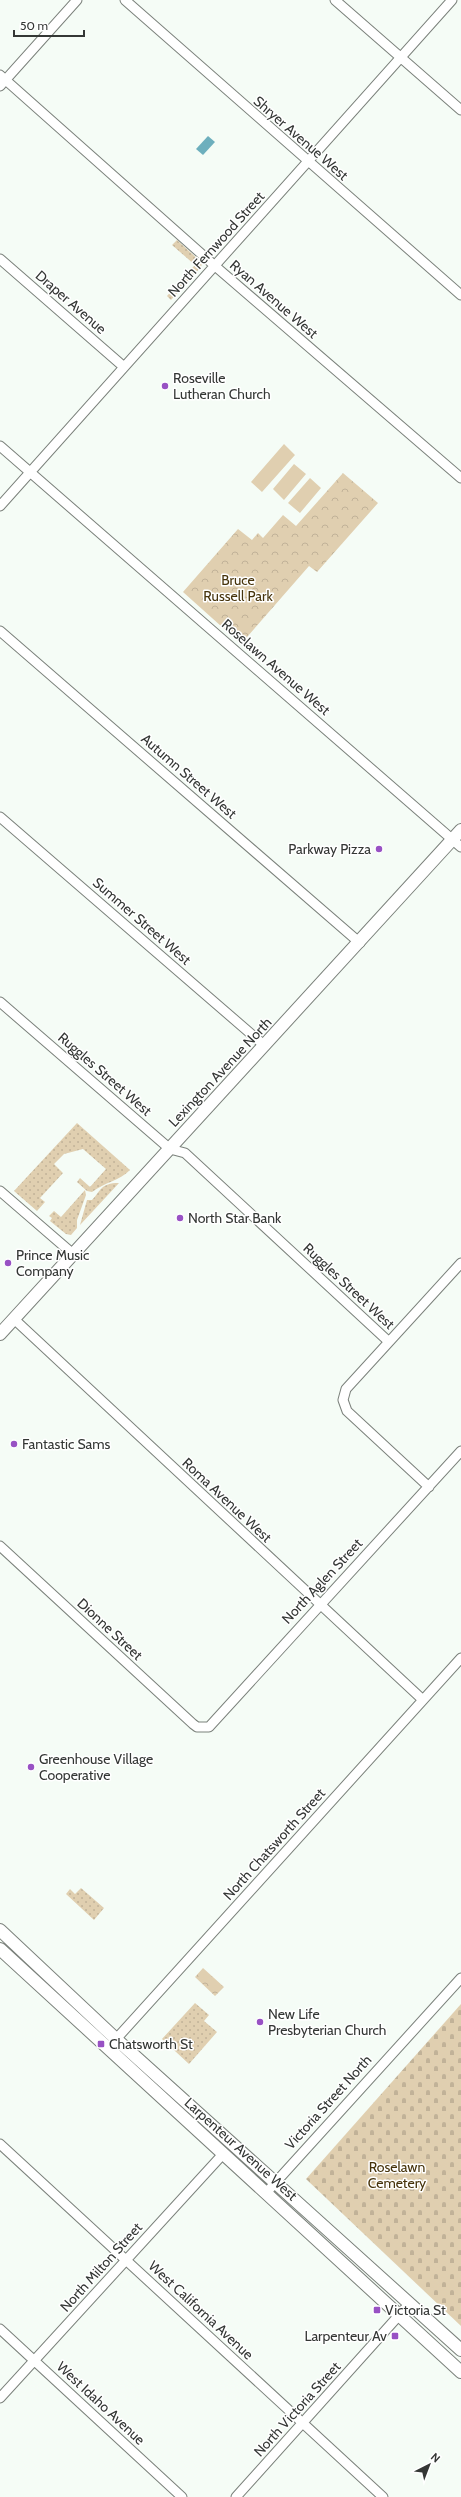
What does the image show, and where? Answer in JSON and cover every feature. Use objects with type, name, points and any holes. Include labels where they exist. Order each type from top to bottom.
[{"type":"main road","name":"Lexington Avenue North","points":[[0,1334],[360,943],[457,843],[461,830]]},
{"type":"main road","name":"Larpenteur Avenue West","points":[[0,1930],[223,2154],[461,2372]]},
{"type":"main road","name":"Larpenteur Avenue West","points":[[0,1948],[275,2183],[461,2350]]},
{"type":"street","points":[[2,80],[77,0]]},
{"type":"street","name":"Shryer Avenue West","points":[[125,0],[308,163],[461,295]]},
{"type":"street","points":[[336,0],[461,110]]},
{"type":"street","name":"North Fernwood Street","points":[[0,506],[452,0]]},
{"type":"street","name":"Ryan Avenue West","points":[[2,80],[461,478]]},
{"type":"street","name":"Draper Avenue","points":[[0,259],[124,367]]},
{"type":"street","name":"Roselawn Avenue West","points":[[0,446],[457,843]]},
{"type":"street","name":"Autumn Street West","points":[[0,631],[360,943]]},
{"type":"street","name":"Summer Street West","points":[[0,817],[265,1046]]},
{"type":"street","name":"Ruggles Street West","points":[[0,1002],[170,1149],[185,1153],[388,1341]]},
{"type":"street","points":[[0,1191],[73,1254]]},
{"type":"street","points":[[429,1487],[347,1411],[343,1400],[346,1389],[388,1341],[461,1263]]},
{"type":"street","name":"Roma Avenue West","points":[[14,1319],[423,1700]]},
{"type":"street","name":"North Aglen Street","points":[[202,1727],[214,1723],[319,1604],[461,1451]]},
{"type":"street","name":"Dionne Street","points":[[0,1546],[192,1724],[202,1727]]},
{"type":"street","name":"North Chatsworth Street","points":[[112,2044],[461,1658]]},
{"type":"street","name":"Victoria Street North","points":[[266,2193],[461,1978]]},
{"type":"street","name":"West California Avenue","points":[[0,2144],[383,2497]]},
{"type":"street","name":"North Milton Street","points":[[0,2398],[223,2154]]},
{"type":"street","name":"North Victoria Street","points":[[236,2497],[410,2303]]},
{"type":"street","name":"West Idaho Avenue","points":[[0,2329],[182,2497]]},
{"type":"green space","points":[[177,240],[202,263],[201,267],[171,300],[167,296],[195,265],[172,245]]},
{"type":"green space","points":[[284,444],[295,455],[262,492],[251,482]]},
{"type":"green space","points":[[294,464],[306,474],[284,500],[273,489]]},
{"type":"green space","name":"Bruce Russell Park","points":[[343,473],[378,503],[317,572],[309,566],[241,644],[183,592],[238,529],[252,540],[258,533],[263,538],[283,515],[296,526]]},
{"type":"green space","points":[[310,478],[321,488],[300,513],[288,503]]},
{"type":"green space","points":[[77,1123],[130,1170],[121,1177],[92,1192],[87,1191],[77,1182],[80,1178],[90,1187],[106,1169],[83,1149],[64,1154],[54,1164],[63,1173],[40,1198],[45,1202],[37,1211],[14,1191]]},
{"type":"green space","points":[[119,1183],[80,1225],[87,1200],[92,1200],[104,1186]]},
{"type":"green space","points":[[85,1190],[86,1195],[77,1220],[77,1228],[71,1235],[66,1234],[50,1221],[52,1218],[49,1216],[54,1211],[61,1217]]},
{"type":"green space","points":[[81,1888],[104,1908],[94,1920],[66,1894],[70,1889],[75,1894]]},
{"type":"green space","points":[[203,1968],[224,1987],[215,1996],[195,1977]]},
{"type":"green space","points":[[195,2003],[209,2015],[204,2021],[217,2032],[189,2064],[162,2039]]},
{"type":"green space","name":"Roselawn Cemetery","points":[[461,2004],[461,2326],[306,2179]]},
{"type":"water","points":[[208,136],[215,142],[203,155],[196,149]]},
{"type":"place","name":"Roseville Lutheran Church","points":[[165,386]]},
{"type":"place","name":"Parkway Pizza","points":[[379,849]]},
{"type":"place","name":"North Star Bank","points":[[180,1218]]},
{"type":"place","name":"Prince Music Company","points":[[8,1263]]},
{"type":"place","name":"Fantastic Sams","points":[[14,1444]]},
{"type":"place","name":"Greenhouse Village Cooperative","points":[[31,1767]]},
{"type":"place","name":"New Life Presbyterian Church","points":[[260,2022]]},
{"type":"place","name":"Chatsworth St","points":[[101,2044]]},
{"type":"place","name":"Victoria St","points":[[377,2310]]},
{"type":"place","name":"Larpenteur Av","points":[[395,2336]]}]
